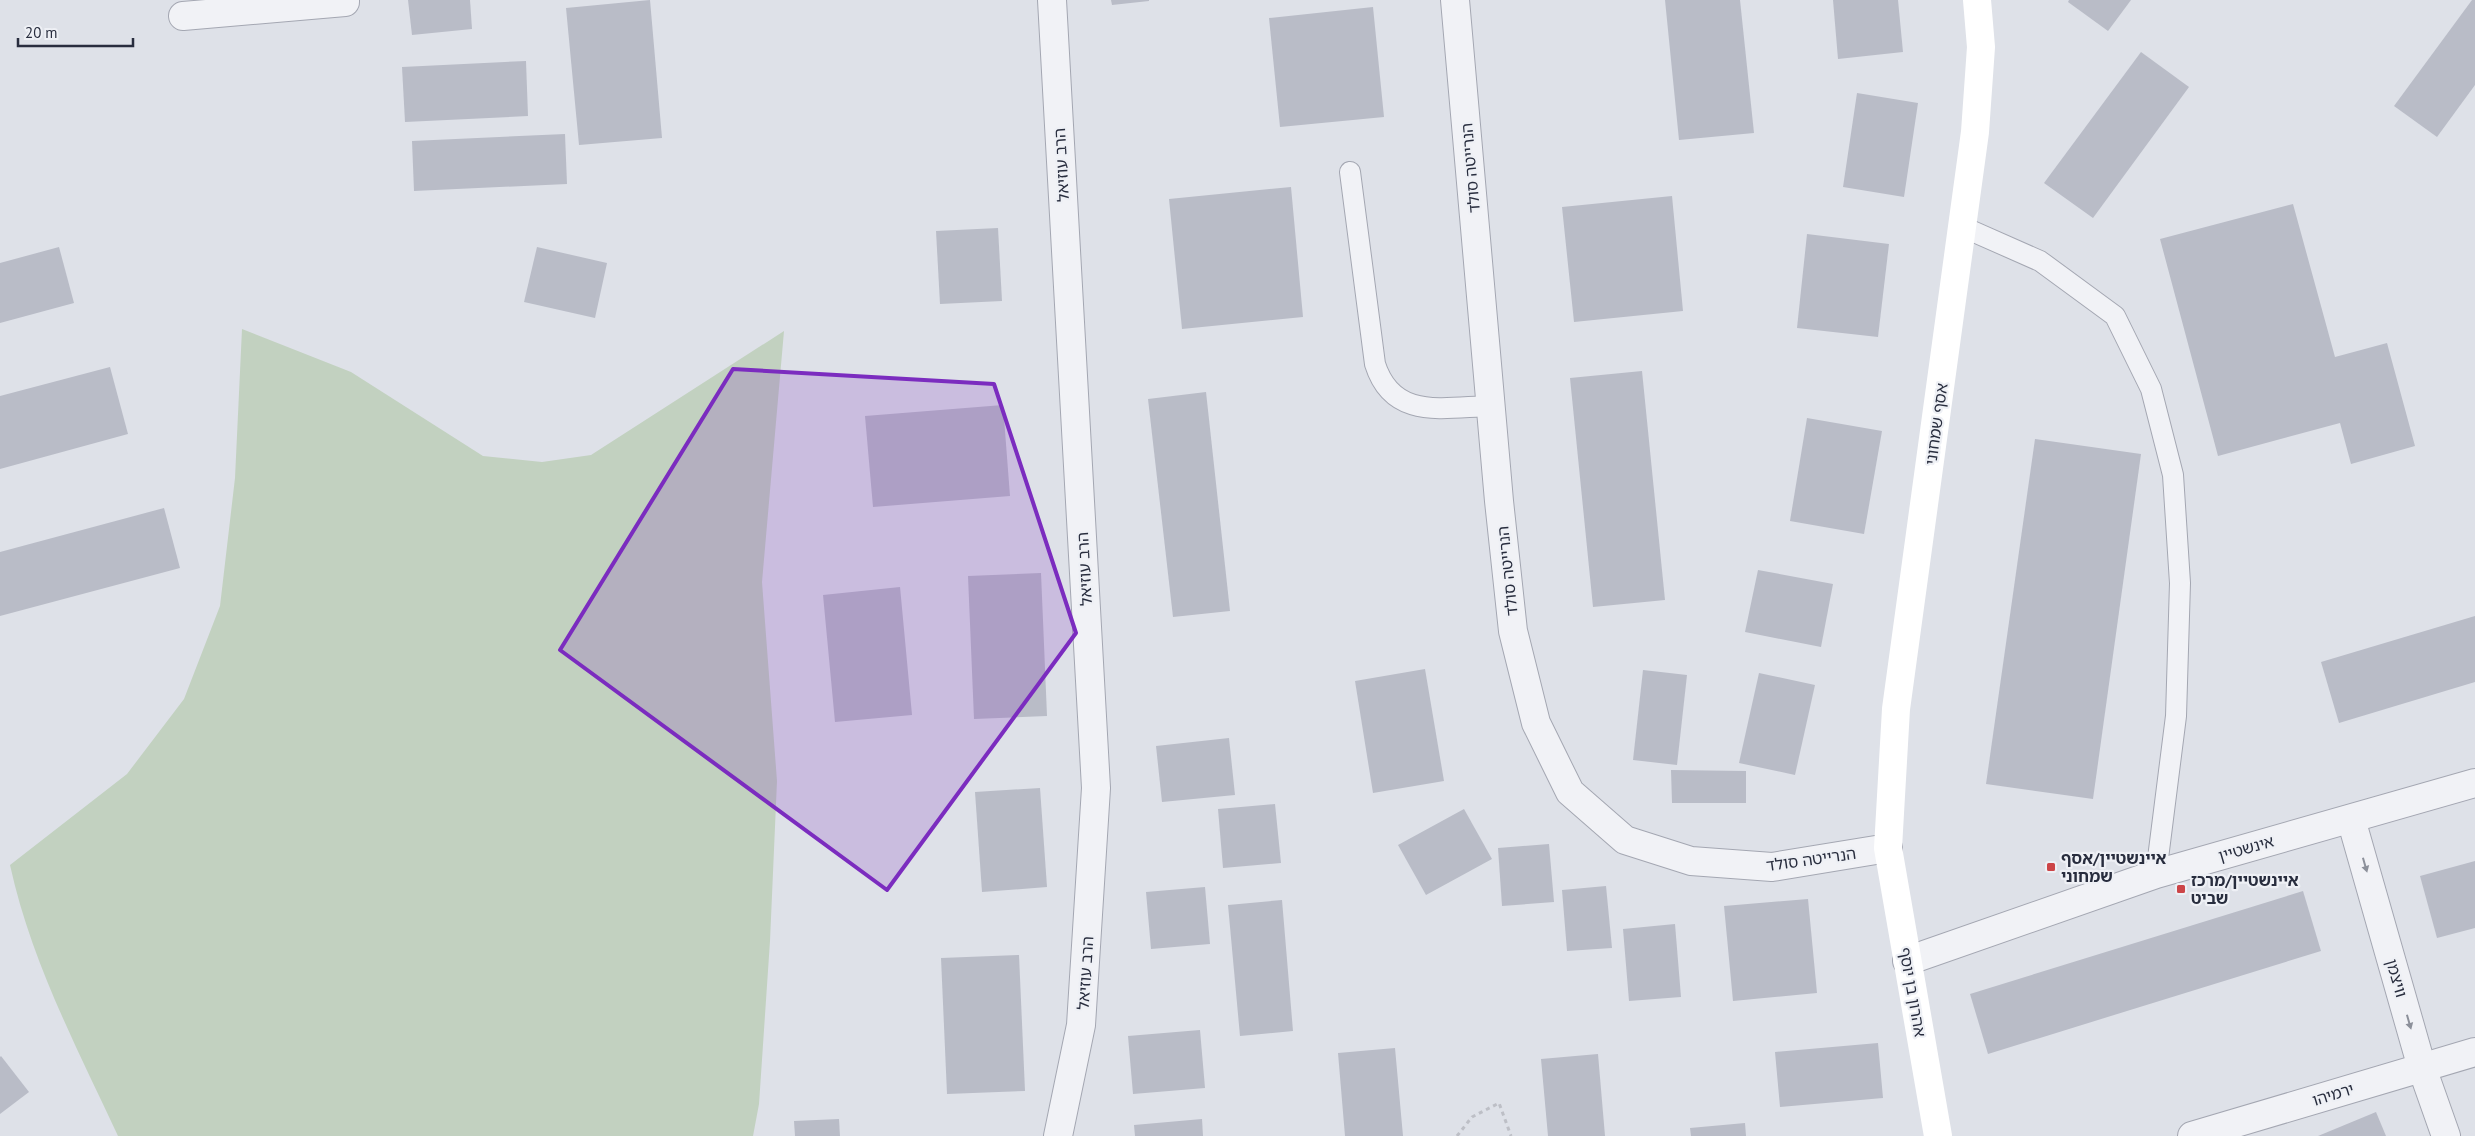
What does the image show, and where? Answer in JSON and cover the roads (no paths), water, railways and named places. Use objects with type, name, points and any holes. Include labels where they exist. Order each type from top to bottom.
[{"type":"street","points":[[183,16],[345,2],[345,0]]},
{"type":"street","name":"הרב עוזיאל","points":[[1052,0],[1096,788],[1081,1026],[1058,1136]]},
{"type":"street","name":"הנרייטה סולד","points":[[1455,0],[1513,632],[1536,723],[1570,792],[1625,840],[1691,861],[1772,867],[1888,848]]},
{"type":"street","name":"אסף שמחוני","points":[[1888,848],[1896,709],[1975,132],[1981,47],[1977,0]]},
{"type":"street","name":"אינשטיין","points":[[1907,961],[2156,874],[2475,783]]},
{"type":"street","name":"וויצמן","points":[[2351,819],[2422,1068],[2446,1136]]},
{"type":"street","name":"אהרון בן יוסף","points":[[1888,848],[1938,1136]]},
{"type":"street","name":"ירמיהו","points":[[2192,1136],[2475,1052]]},
{"type":"lane","points":[[1350,172],[1375,364],[1381,381],[1391,394],[1402,402],[1419,408],[1491,406]]},
{"type":"lane","points":[[1963,227],[2040,261],[2115,316],[2151,389],[2173,475],[2180,584],[2176,716],[2156,874]]},
{"type":"place","name":"איינשטיין/אסף שמחוני","points":[[2051,867]]},
{"type":"place","name":"איינשטיין/מרכז שביט","points":[[2181,889]]}]
